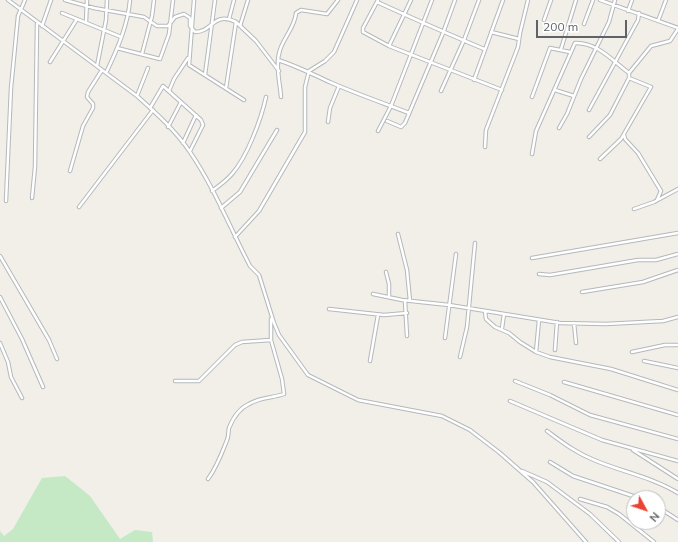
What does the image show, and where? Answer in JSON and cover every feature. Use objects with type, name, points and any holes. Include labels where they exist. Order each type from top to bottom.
[{"type":"street","points":[[8,0],[152,109],[190,151],[212,190],[250,266],[259,274],[271,316],[279,335],[288,350],[305,372],[313,379],[366,403],[411,409],[442,416],[483,439],[520,470],[572,524],[579,536],[586,542]]},
{"type":"street","points":[[6,201],[11,88],[18,16],[25,0]]},
{"type":"street","points":[[42,26],[51,0]]},
{"type":"street","points":[[65,0],[128,15],[144,17],[161,27],[170,25],[175,17],[184,14],[190,18],[191,29]]},
{"type":"street","points":[[86,22],[87,0]]},
{"type":"street","points":[[97,66],[104,31],[107,0]]},
{"type":"street","points":[[106,73],[121,37],[128,15],[130,0]]},
{"type":"street","points":[[142,54],[154,0]]},
{"type":"street","points":[[117,48],[160,59],[163,55],[170,25],[173,0]]},
{"type":"street","points":[[194,0],[189,65],[244,100]]},
{"type":"street","points":[[205,75],[215,0]]},
{"type":"street","points":[[229,19],[234,0]]},
{"type":"street","points":[[240,26],[248,0]]},
{"type":"street","points":[[281,97],[278,60],[280,50],[294,23],[298,11],[305,10],[326,15],[338,0]]},
{"type":"street","points":[[235,237],[259,211],[305,132],[306,87],[309,71],[325,61],[334,52],[357,0]]},
{"type":"street","points":[[389,46],[411,0]]},
{"type":"street","points":[[378,131],[391,106],[412,54],[422,21],[432,0]]},
{"type":"street","points":[[387,121],[401,127],[405,123],[443,33],[455,0]]},
{"type":"street","points":[[442,91],[464,40],[478,0]]},
{"type":"street","points":[[474,80],[503,0]]},
{"type":"street","points":[[485,147],[486,130],[514,62],[528,0]]},
{"type":"street","points":[[544,20],[551,0]]},
{"type":"street","points":[[561,50],[576,0]]},
{"type":"street","points":[[584,24],[593,0]]},
{"type":"street","points":[[589,137],[610,115],[629,78],[629,73],[649,48],[670,41],[678,29],[639,13],[613,6],[600,0]]},
{"type":"street","points":[[559,128],[567,114],[609,22],[615,0]]},
{"type":"street","points":[[628,11],[632,0]]},
{"type":"street","points":[[658,21],[666,0]]},
{"type":"street","points":[[484,49],[443,33],[422,21],[377,1],[363,28],[363,32],[389,46],[502,90]]},
{"type":"street","points":[[62,13],[121,37]]},
{"type":"street","points":[[589,110],[638,20],[639,13]]},
{"type":"street","points":[[50,62],[77,19]]},
{"type":"street","points":[[191,29],[199,32],[208,27],[212,22],[220,19],[229,19],[236,22],[256,41],[280,72]]},
{"type":"street","points":[[226,88],[236,22]]},
{"type":"street","points":[[32,198],[35,167],[37,23]]},
{"type":"street","points":[[491,32],[519,39]]},
{"type":"street","points":[[532,154],[536,131],[555,90],[570,52],[576,43],[607,54],[614,62],[629,73]]},
{"type":"street","points":[[532,97],[550,48],[570,52]]},
{"type":"street","points":[[169,91],[174,79],[189,58]]},
{"type":"street","points":[[278,60],[309,71],[339,86],[409,113]]},
{"type":"street","points":[[136,96],[148,68]]},
{"type":"street","points":[[70,171],[81,132],[93,108],[93,104],[87,97],[88,92],[102,70]]},
{"type":"street","points":[[600,159],[617,144],[651,87],[629,78]]},
{"type":"street","points":[[328,122],[330,108],[339,86]]},
{"type":"street","points":[[79,207],[152,109],[162,87],[169,91],[202,122],[203,125],[190,151]]},
{"type":"street","points":[[555,90],[574,96]]},
{"type":"street","points":[[212,190],[229,178],[236,168],[261,119],[266,97]]},
{"type":"street","points":[[168,127],[181,102]]},
{"type":"street","points":[[183,143],[196,115]]},
{"type":"street","points":[[221,208],[240,192],[277,130]]},
{"type":"street","points":[[624,134],[625,139],[638,153],[661,191],[657,200]]},
{"type":"street","points":[[634,209],[678,190]]},
{"type":"street","points":[[532,258],[678,233]]},
{"type":"street","points":[[398,234],[407,270],[410,301]]},
{"type":"street","points":[[460,357],[469,308],[475,243]]},
{"type":"street","points":[[445,338],[456,254]]},
{"type":"street","points":[[539,274],[550,275],[638,260],[656,260],[678,254]]},
{"type":"street","points":[[0,256],[49,340],[57,360]]},
{"type":"street","points":[[582,292],[643,282],[678,270]]},
{"type":"street","points":[[386,272],[389,284],[389,297]]},
{"type":"street","points":[[374,294],[410,301],[449,305],[557,322],[606,324],[654,322],[678,317]]},
{"type":"street","points":[[0,297],[22,339],[43,387]]},
{"type":"street","points":[[405,300],[407,313],[407,336]]},
{"type":"street","points":[[329,308],[378,315],[394,316],[407,313]]},
{"type":"street","points":[[485,311],[485,317],[495,327],[502,328],[536,352],[550,357],[611,369],[678,390]]},
{"type":"street","points":[[502,328],[504,314]]},
{"type":"street","points":[[370,361],[378,315]]},
{"type":"street","points":[[208,479],[217,467],[228,437],[229,428],[237,414],[251,402],[265,397],[284,394],[282,379],[271,340],[271,316]]},
{"type":"street","points":[[536,352],[539,320]]},
{"type":"street","points":[[555,350],[557,322]]},
{"type":"street","points":[[574,323],[576,342]]},
{"type":"street","points":[[175,381],[199,381],[234,345],[242,342],[271,340]]},
{"type":"street","points":[[0,343],[8,362],[11,377],[22,398]]},
{"type":"street","points":[[632,352],[665,345],[678,345]]},
{"type":"street","points":[[644,361],[678,368]]},
{"type":"street","points":[[515,381],[550,395],[590,414],[678,439]]},
{"type":"street","points":[[564,382],[678,415]]},
{"type":"street","points":[[510,401],[602,440],[678,462]]},
{"type":"street","points":[[546,430],[577,452],[668,487],[678,494]]},
{"type":"street","points":[[631,449],[678,479]]},
{"type":"street","points":[[550,462],[573,476],[626,494]]},
{"type":"street","points":[[520,470],[547,482],[590,514],[619,542]]},
{"type":"street","points":[[580,498],[607,507],[619,514],[654,542]]},
{"type":"street","points":[[666,512],[678,520]]},
{"type":"green space","points":[[65,476],[90,496],[120,539],[135,530],[152,532],[153,542],[0,542],[0,531],[4,536],[13,529],[42,478]]}]
